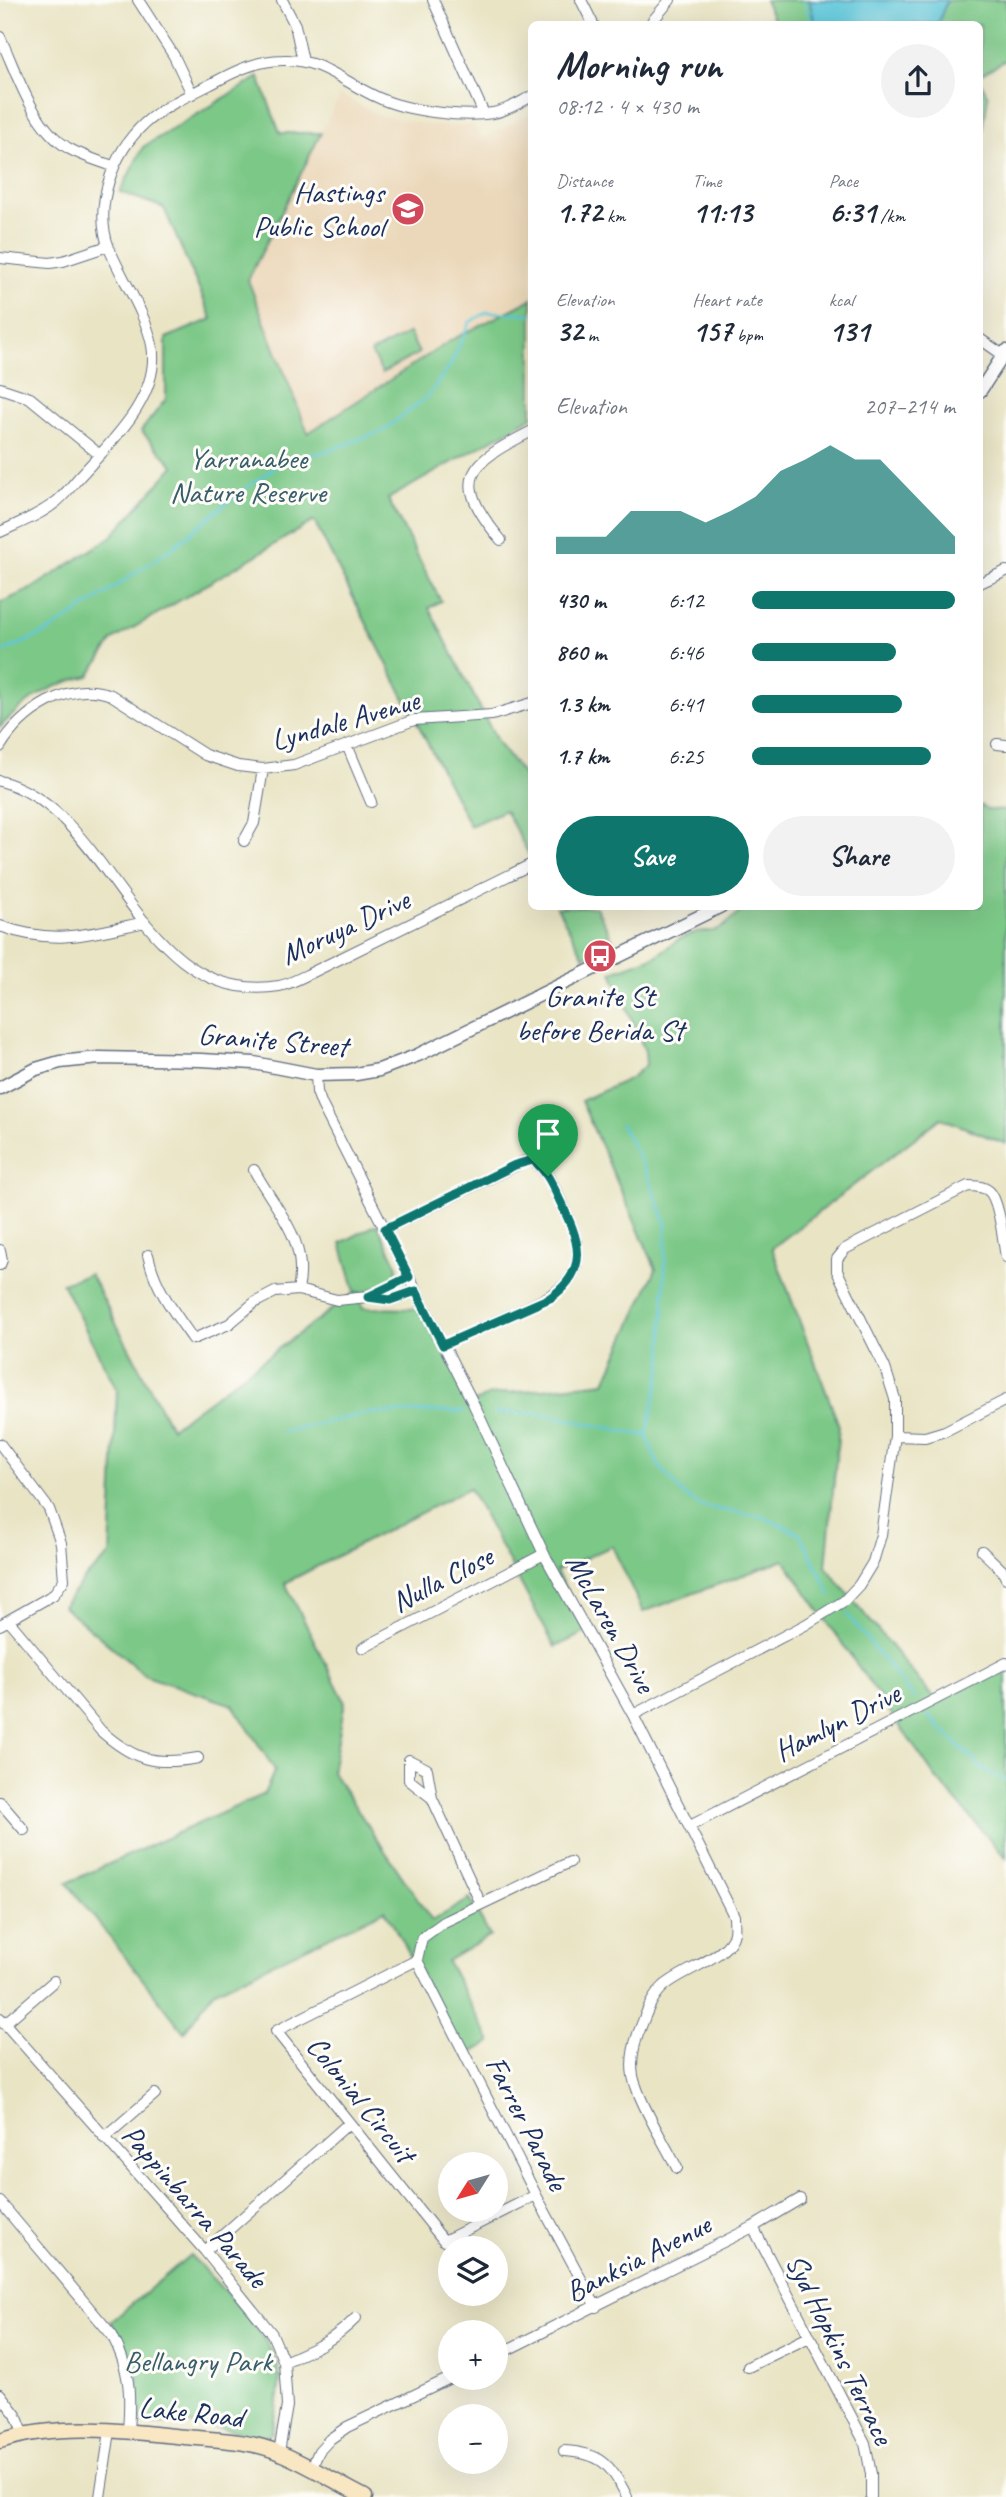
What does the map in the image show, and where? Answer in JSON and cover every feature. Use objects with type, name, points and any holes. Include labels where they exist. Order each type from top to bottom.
[{"type":"main road","name":"Lake Road","points":[[0,2441],[23,2433],[66,2429],[128,2431],[246,2443],[279,2452],[365,2497]]},
{"type":"street","points":[[138,0],[174,56],[192,94]]},
{"type":"street","points":[[282,0],[295,25],[303,61]]},
{"type":"street","points":[[433,0],[484,114]]},
{"type":"street","points":[[581,0],[592,21]]},
{"type":"street","points":[[652,21],[670,0]]},
{"type":"street","points":[[0,37],[34,110],[49,131],[66,147],[113,166]]},
{"type":"street","points":[[0,532],[57,501],[100,455],[136,410],[144,393],[152,361],[152,347],[148,330],[108,246],[105,209],[113,166],[145,123],[192,94],[260,62],[285,59],[329,69],[378,98],[396,105],[438,112],[498,112],[528,98]]},
{"type":"street","points":[[0,258],[50,263],[108,246]]},
{"type":"street","points":[[983,341],[1004,353],[983,386]]},
{"type":"street","points":[[0,388],[30,398],[100,455]]},
{"type":"street","points":[[501,540],[475,503],[472,491],[475,468],[494,451],[528,433]]},
{"type":"street","points":[[983,582],[1006,571]]},
{"type":"street","name":"Lyndale Avenue","points":[[0,747],[21,722],[41,707],[70,693],[100,691],[111,695],[205,755],[238,766],[263,769],[294,765],[414,720],[492,715],[528,704]]},
{"type":"street","points":[[347,745],[371,802]]},
{"type":"street","points":[[244,841],[254,823],[263,769]]},
{"type":"street","name":"Moruya Drive","points":[[0,781],[32,795],[54,810],[168,949],[189,966],[212,979],[233,985],[254,988],[282,985],[528,866]]},
{"type":"street","name":"Granite Street","points":[[0,1088],[36,1069],[60,1062],[99,1058],[254,1063],[316,1075],[356,1074],[379,1070],[398,1064],[714,910]]},
{"type":"street","points":[[0,926],[36,937],[69,938],[145,922]]},
{"type":"street","name":"McLaren Drive","points":[[316,1075],[317,1093],[322,1105],[544,1554],[634,1715],[734,1916],[734,1934],[726,1947],[677,1976],[661,1989],[650,2004],[634,2047],[631,2066],[636,2086],[677,2168]]},
{"type":"street","points":[[385,1229],[525,1161],[533,1160],[548,1176],[577,1238],[577,1261],[569,1280],[550,1298],[443,1345]]},
{"type":"street","points":[[254,1170],[286,1219],[299,1248],[302,1274],[298,1290]]},
{"type":"street","points":[[634,1715],[805,1625],[844,1601],[859,1585],[873,1562],[881,1535],[895,1436],[895,1399],[885,1368],[837,1271],[837,1259],[845,1249],[968,1186],[977,1185],[988,1190],[995,1199],[1006,1257]]},
{"type":"street","points":[[0,1250],[0,1265]]},
{"type":"street","points":[[148,1255],[152,1274],[161,1293],[193,1339],[229,1324],[264,1297],[275,1292],[298,1290],[337,1300],[368,1297],[390,1300],[416,1291]]},
{"type":"street","points":[[368,1297],[409,1277]]},
{"type":"street","points":[[895,1436],[925,1437],[945,1431],[1006,1400]]},
{"type":"street","points":[[0,1444],[49,1509],[61,1543],[64,1580],[53,1595],[4,1623],[101,1731],[117,1745],[136,1756],[154,1761],[173,1762],[198,1758]]},
{"type":"street","points":[[982,1550],[1002,1570],[1006,1578]]},
{"type":"street","name":"Nulla Close","points":[[363,1648],[544,1554]]},
{"type":"street","name":"Hamlyn Drive","points":[[690,1826],[1006,1663]]},
{"type":"street","points":[[432,1798],[481,1904]]},
{"type":"street","points":[[0,1802],[24,1830]]},
{"type":"street","points":[[417,1960],[422,1938],[444,1922],[570,1862]]},
{"type":"street","name":"Colonial Circuit","points":[[417,1960],[276,2031],[444,2241],[536,2195]]},
{"type":"street","name":"Farrer Parade","points":[[417,1960],[596,2307]]},
{"type":"street","points":[[2,2021],[54,1981]]},
{"type":"street","name":"Pappinbarra Parade","points":[[2,2021],[205,2251],[272,2334],[284,2362],[287,2406],[279,2452]]},
{"type":"street","points":[[104,2138],[155,2094]]},
{"type":"street","points":[[205,2251],[349,2123]]},
{"type":"street","name":"Banksia Avenue","points":[[508,2350],[753,2227],[800,2199]]},
{"type":"street","points":[[0,2202],[112,2335],[124,2357],[129,2378],[128,2431]]},
{"type":"street","name":"Syd Hopkins Terrace","points":[[753,2227],[865,2443],[871,2474],[871,2497]]},
{"type":"street","points":[[284,2362],[325,2344],[356,2318]]},
{"type":"street","points":[[748,2367],[809,2337]]},
{"type":"street","points":[[311,2469],[330,2439],[347,2427],[438,2384]]},
{"type":"street","points":[[0,2394],[16,2415],[23,2433]]},
{"type":"street","points":[[100,2497],[110,2431]]},
{"type":"street","points":[[564,2451],[586,2452],[601,2460],[612,2470],[627,2497]]},
{"type":"shaded area","name":"Hastings Public School","points":[[340,95],[378,115],[434,126],[474,125],[482,139],[528,115],[528,301],[453,339],[308,433],[248,280]]},
{"type":"green space","points":[[765,0],[1006,0],[1006,60],[983,73],[983,21],[774,21]]},
{"type":"green space","name":"Yarranabee Nature Reserve","points":[[259,77],[280,133],[321,133],[248,280],[308,433],[453,339],[528,301],[528,419],[388,499],[441,601],[429,608],[499,745],[528,781],[528,853],[505,810],[470,826],[314,521],[113,640],[89,676],[63,683],[40,694],[0,727],[0,603],[31,589],[111,537],[174,466],[141,431],[166,399],[166,338],[212,319],[164,208],[120,192],[143,147]]},
{"type":"green space","points":[[983,87],[988,96],[983,132]]},
{"type":"green space","points":[[409,333],[419,353],[382,373],[371,353]]},
{"type":"green space","points":[[983,807],[987,810],[1006,810],[1006,1144],[941,1118],[772,1248],[839,1426],[826,1567],[934,1699],[1006,1663],[1006,1858],[936,1778],[784,1560],[643,1612],[612,1546],[556,1571],[589,1631],[555,1647],[469,1488],[285,1583],[345,1702],[332,1772],[432,1921],[470,1899],[490,1936],[447,1961],[491,2042],[465,2056],[385,1910],[213,1992],[184,2032],[67,1883],[264,1794],[275,1770],[233,1705],[146,1676],[63,1606],[84,1579],[110,1555],[117,1390],[62,1283],[90,1274],[171,1428],[355,1292],[341,1243],[377,1224],[397,1265],[397,1278],[363,1293],[356,1292],[363,1308],[418,1309],[473,1403],[490,1395],[605,1382],[656,1269],[581,1101],[631,1078],[646,1065],[645,1051],[612,972],[656,956],[679,939],[723,927],[743,910],[983,910]]},
{"type":"green space","points":[[559,910],[598,910],[614,942],[584,957]]},
{"type":"green space","name":"Bellangry Park","points":[[190,2255],[242,2310],[274,2357],[279,2372],[279,2385],[272,2432],[264,2437],[198,2425],[142,2422],[137,2406],[135,2370],[127,2348],[111,2322]]},
{"type":"water","points":[[809,0],[947,0],[939,21],[814,21]]},
{"type":"waterway","points":[[803,0],[812,21]]},
{"type":"waterway","points":[[0,653],[49,631],[99,598],[172,548],[239,493],[284,461],[327,451],[383,431],[427,397],[450,366],[470,322],[487,312],[528,314]]},
{"type":"waterway","points":[[621,1124],[644,1167],[666,1223],[662,1367],[647,1434]]},
{"type":"waterway","points":[[282,1432],[368,1413],[464,1411]]},
{"type":"waterway","points":[[495,1413],[538,1413],[647,1436],[658,1465],[684,1495],[701,1506],[763,1517],[800,1534],[831,1595]]},
{"type":"waterway","points":[[848,1615],[914,1698]]},
{"type":"waterway","points":[[928,1716],[983,1769],[1006,1781]]},
{"type":"place","name":"Hastings Public School","points":[[408,209]]},
{"type":"place","name":"Granite St before Berida St","points":[[600,956]]},
{"type":"route","points":[[533,1160],[548,1176],[577,1238],[578,1254],[569,1280],[550,1298],[443,1345],[416,1291],[390,1300],[368,1297],[409,1277],[385,1229],[525,1161],[533,1160]]}]
